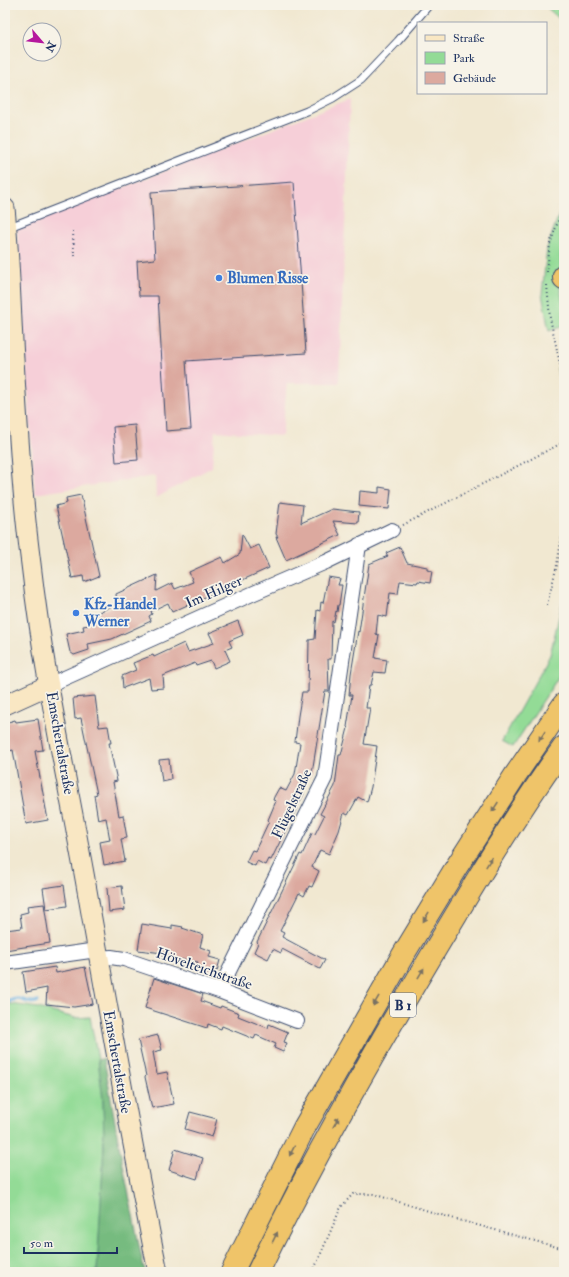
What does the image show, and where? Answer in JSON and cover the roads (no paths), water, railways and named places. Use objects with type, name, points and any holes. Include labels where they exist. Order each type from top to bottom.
[{"type":"highway","name":"B 1","points":[[232,1272],[304,1128],[403,955],[478,833],[564,704]]},
{"type":"highway","name":"B 1","points":[[258,1272],[320,1149],[391,1023],[456,913],[564,747]]},
{"type":"main road","name":"Emschertalstraße","points":[[5,208],[11,275],[17,404],[30,563],[49,685],[132,1139],[158,1272]]},
{"type":"main road","points":[[5,705],[49,685]]},
{"type":"street","name":"Im Hilger","points":[[49,685],[326,562],[392,530]]},
{"type":"street","name":"Flügelstraße","points":[[219,990],[325,778],[359,545]]},
{"type":"street","name":"Hövelteichstraße","points":[[5,963],[98,954],[124,959],[219,990],[297,1021]]},
{"type":"lane","points":[[7,228],[307,111],[333,98],[361,80],[398,42],[429,5]]},
{"type":"waterway","points":[[5,1003],[16,999],[31,1002],[38,1001]]},
{"type":"place","name":"Blumen Risse","points":[[219,278]]},
{"type":"place","name":"Kfz-Handel Werner","points":[[76,613]]}]
